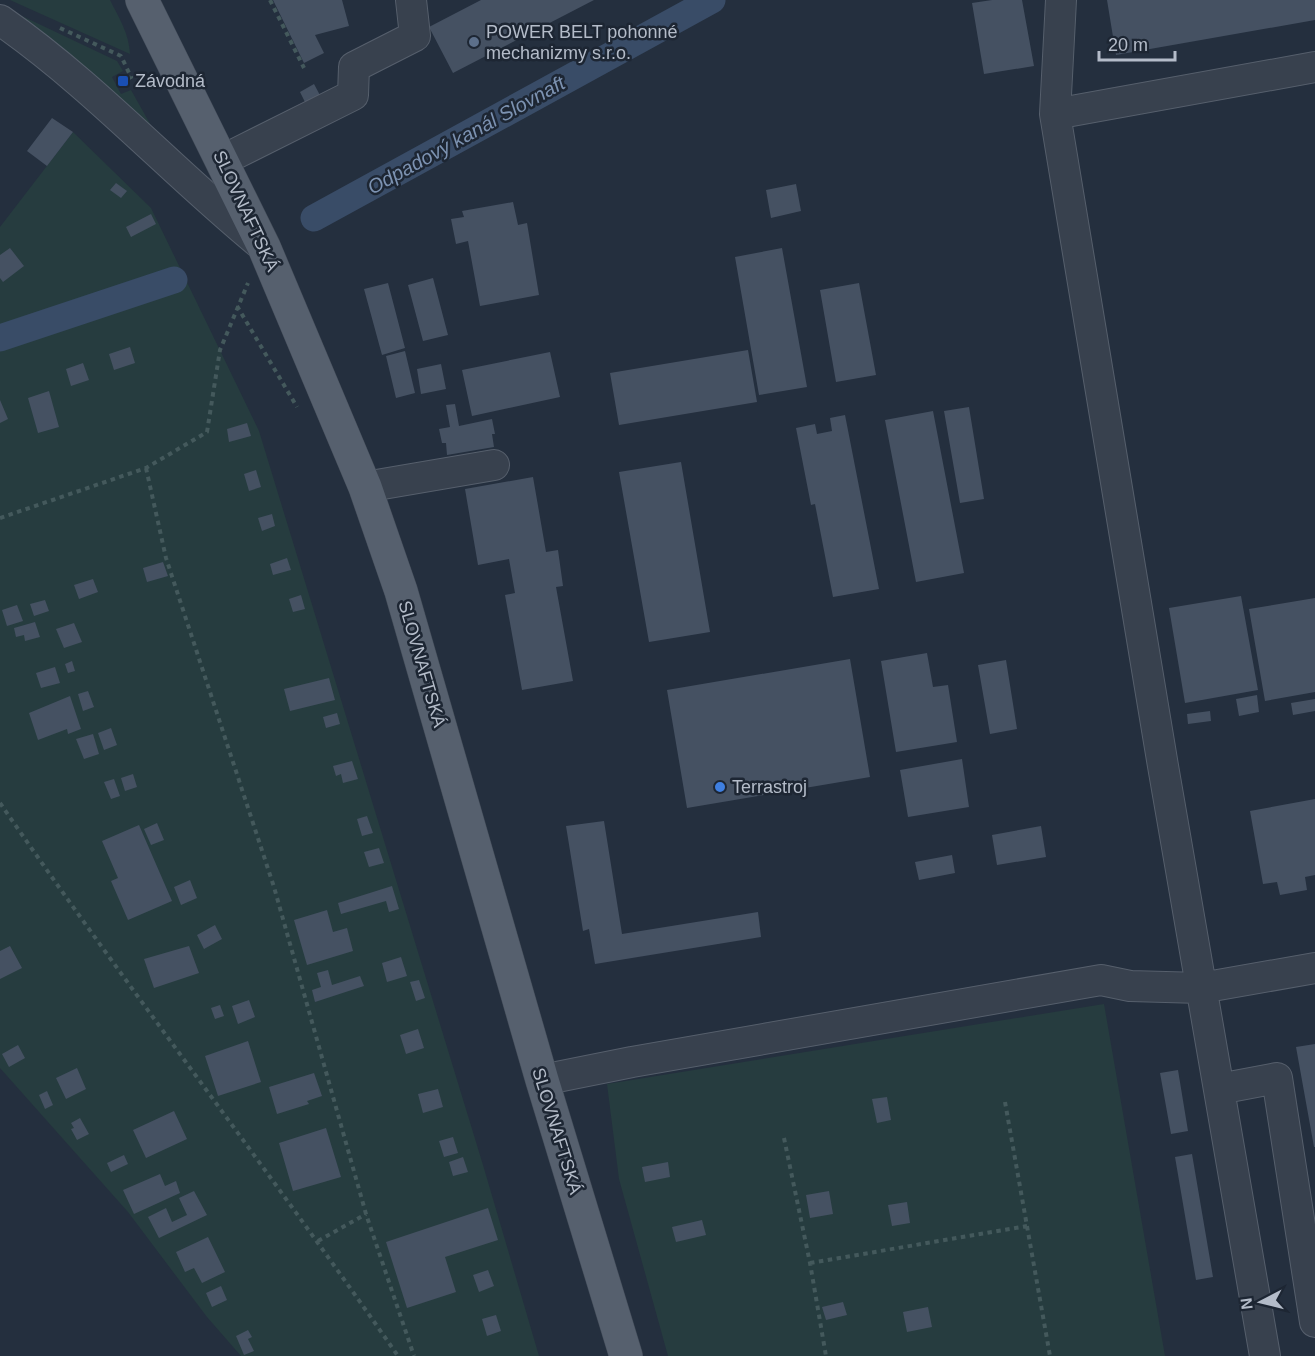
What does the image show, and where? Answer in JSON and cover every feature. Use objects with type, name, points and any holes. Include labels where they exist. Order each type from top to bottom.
[{"type":"main road","name":"SLOVNAFTSKÁ","points":[[142,0],[264,246],[365,487],[401,591],[542,1080],[627,1356]]},
{"type":"lane","points":[[222,160],[353,95],[354,67],[415,36],[411,0]]},
{"type":"lane","points":[[1061,0],[1055,114],[1265,1356]]},
{"type":"lane","points":[[0,20],[24,37],[96,98],[219,210],[264,246]]},
{"type":"lane","points":[[1055,114],[1315,67]]},
{"type":"lane","points":[[365,487],[494,465]]},
{"type":"lane","points":[[542,1080],[643,1060],[1101,980],[1130,986],[1201,988],[1315,968]]},
{"type":"lane","points":[[1219,1089],[1277,1078],[1315,1322]]},
{"type":"path","points":[[270,0],[304,68]]},
{"type":"path","points":[[50,24],[121,57],[131,77],[123,81]]},
{"type":"path","points":[[0,518],[146,468],[207,432],[220,350],[264,246]]},
{"type":"path","points":[[237,306],[300,414]]},
{"type":"path","points":[[146,468],[166,558],[274,887],[366,1214],[414,1356]]},
{"type":"path","points":[[0,803],[54,882],[318,1240],[398,1356]]},
{"type":"path","points":[[1005,1102],[1050,1356]]},
{"type":"path","points":[[784,1137],[810,1263],[826,1356]]},
{"type":"path","points":[[318,1240],[366,1214]]},
{"type":"path","points":[[810,1263],[1028,1226]]},
{"type":"green space","points":[[10,0],[110,0],[126,32],[130,54]]},
{"type":"green space","points":[[3,7],[117,61],[123,71],[112,77],[121,94],[131,90],[158,138]]},
{"type":"green space","points":[[73,132],[151,208],[259,431],[539,1356],[241,1356],[207,1317],[128,1212],[0,1068],[0,227]]},
{"type":"green space","points":[[1104,1004],[1165,1356],[668,1356],[619,1179],[607,1084]]},
{"type":"building","points":[[273,0],[342,0],[349,26],[315,35],[324,53],[304,63]]},
{"type":"building","name":"POWER BELT pohonné mechanizmy s.r.o.","points":[[481,0],[594,0],[453,73],[429,27]]},
{"type":"building","points":[[1022,0],[1034,66],[984,74],[972,3]]},
{"type":"building","points":[[1107,0],[1315,0],[1315,20],[1116,55]]},
{"type":"building","points":[[314,84],[322,99],[307,106],[300,92]]},
{"type":"building","points":[[52,118],[73,132],[47,166],[27,151]]},
{"type":"building","points":[[116,183],[127,191],[121,198],[110,190]]},
{"type":"building","points":[[796,184],[801,211],[771,218],[766,190]]},
{"type":"building","points":[[513,202],[518,225],[527,223],[539,295],[480,306],[468,241],[456,244],[451,219],[464,217],[462,211]]},
{"type":"building","points":[[151,214],[156,224],[131,237],[126,227]]},
{"type":"building","points":[[10,248],[24,266],[3,282],[0,278],[0,255]]},
{"type":"building","points":[[782,248],[807,387],[759,395],[735,257]]},
{"type":"building","points":[[433,278],[448,335],[423,341],[408,285]]},
{"type":"building","points":[[388,283],[405,348],[382,355],[364,289]]},
{"type":"building","points":[[859,283],[876,375],[836,382],[820,290]]},
{"type":"building","points":[[130,347],[135,363],[114,370],[109,354]]},
{"type":"building","points":[[748,350],[757,402],[619,425],[610,373]]},
{"type":"building","points":[[405,351],[415,393],[396,398],[386,356]]},
{"type":"building","points":[[550,352],[560,397],[472,416],[462,370]]},
{"type":"building","points":[[83,363],[89,380],[71,386],[66,369]]},
{"type":"building","points":[[441,364],[446,389],[421,394],[417,369]]},
{"type":"building","points":[[49,391],[59,427],[38,433],[28,398]]},
{"type":"building","points":[[0,400],[8,419],[0,423]]},
{"type":"building","points":[[455,404],[459,426],[492,419],[495,434],[492,434],[494,447],[447,455],[446,443],[442,443],[439,429],[450,427],[446,405]]},
{"type":"building","points":[[969,407],[984,499],[960,503],[944,411]]},
{"type":"building","points":[[933,411],[964,573],[916,582],[885,420]]},
{"type":"building","points":[[845,415],[879,589],[833,597],[815,504],[811,505],[796,428],[815,424],[817,434],[832,431],[830,418]]},
{"type":"building","points":[[247,423],[251,436],[229,442],[227,429]]},
{"type":"building","points":[[681,462],[710,632],[649,642],[619,472]]},
{"type":"building","points":[[256,470],[261,487],[249,491],[244,474]]},
{"type":"building","points":[[533,477],[546,552],[558,550],[563,586],[556,587],[573,681],[522,690],[505,595],[515,593],[509,559],[478,565],[465,489]]},
{"type":"building","points":[[272,514],[275,526],[262,531],[258,518]]},
{"type":"building","points":[[287,558],[291,570],[273,575],[270,564]]},
{"type":"building","points":[[163,562],[168,576],[147,582],[143,568]]},
{"type":"building","points":[[93,579],[98,592],[79,599],[74,585]]},
{"type":"building","points":[[301,595],[305,609],[293,612],[289,599]]},
{"type":"building","points":[[1241,596],[1258,690],[1185,703],[1169,608]]},
{"type":"building","points":[[1315,598],[1315,692],[1265,701],[1249,609]]},
{"type":"building","points":[[45,600],[49,611],[34,616],[30,604]]},
{"type":"building","points":[[17,605],[23,621],[7,626],[2,610]]},
{"type":"building","points":[[35,622],[40,637],[25,641],[24,635],[16,637],[14,628]]},
{"type":"building","points":[[74,623],[82,642],[64,648],[56,629]]},
{"type":"building","points":[[927,653],[933,687],[948,685],[957,742],[896,752],[881,661]]},
{"type":"building","points":[[850,659],[870,777],[687,808],[667,690]]},
{"type":"building","points":[[1006,660],[1017,729],[990,734],[978,665]]},
{"type":"building","points":[[72,661],[75,671],[68,673],[65,664]]},
{"type":"building","points":[[55,667],[60,683],[41,688],[36,673]]},
{"type":"building","points":[[329,678],[335,700],[290,711],[284,689]]},
{"type":"building","points":[[88,691],[94,707],[83,711],[78,694]]},
{"type":"building","points":[[1257,695],[1259,712],[1239,716],[1236,699]]},
{"type":"building","points":[[70,696],[81,729],[68,734],[67,729],[38,740],[29,713]]},
{"type":"building","points":[[1315,699],[1315,711],[1293,715],[1291,703]]},
{"type":"building","points":[[1210,711],[1211,721],[1188,724],[1187,714]]},
{"type":"building","points":[[337,713],[340,724],[326,728],[323,717]]},
{"type":"building","points":[[111,728],[117,745],[104,750],[98,733]]},
{"type":"building","points":[[93,734],[99,754],[84,759],[76,739]]},
{"type":"building","points":[[962,759],[969,807],[908,817],[900,770]]},
{"type":"building","points":[[352,761],[358,779],[343,783],[341,774],[336,776],[333,766]]},
{"type":"building","points":[[133,774],[137,787],[125,791],[121,778]]},
{"type":"building","points":[[114,779],[120,796],[111,799],[104,782]]},
{"type":"building","points":[[1315,799],[1315,875],[1305,877],[1307,890],[1280,895],[1277,882],[1263,884],[1250,811]]},
{"type":"building","points":[[367,816],[373,833],[362,836],[357,819]]},
{"type":"building","points":[[604,821],[622,934],[758,912],[761,937],[595,964],[589,929],[583,931],[566,826]]},
{"type":"building","points":[[157,823],[164,840],[151,845],[144,829]]},
{"type":"building","points":[[139,825],[172,901],[128,920],[111,881],[118,878],[102,841]]},
{"type":"building","points":[[1041,826],[1046,857],[997,865],[992,835]]},
{"type":"building","points":[[379,848],[384,863],[369,867],[364,852]]},
{"type":"building","points":[[952,855],[955,873],[919,880],[915,862]]},
{"type":"building","points":[[190,880],[197,898],[181,905],[174,887]]},
{"type":"building","points":[[392,886],[399,909],[389,912],[386,901],[341,914],[338,903]]},
{"type":"building","points":[[327,910],[333,932],[347,928],[353,951],[307,965],[294,920]]},
{"type":"building","points":[[215,925],[222,939],[204,949],[197,935]]},
{"type":"building","points":[[10,946],[22,968],[0,979],[0,951]]},
{"type":"building","points":[[189,946],[199,973],[154,988],[144,959]]},
{"type":"building","points":[[401,957],[407,976],[387,982],[382,963]]},
{"type":"building","points":[[328,970],[332,985],[360,976],[364,986],[315,1002],[312,990],[321,987],[317,973]]},
{"type":"building","points":[[419,980],[425,998],[416,1001],[410,982]]},
{"type":"building","points":[[249,1000],[255,1017],[238,1024],[232,1006]]},
{"type":"building","points":[[220,1005],[224,1016],[215,1019],[211,1008]]},
{"type":"building","points":[[418,1029],[424,1048],[406,1054],[400,1035]]},
{"type":"building","points":[[248,1041],[261,1082],[218,1096],[205,1056]]},
{"type":"building","points":[[1315,1044],[1315,1147],[1314,1147],[1296,1047]]},
{"type":"building","points":[[18,1045],[25,1058],[9,1067],[2,1054]]},
{"type":"building","points":[[77,1068],[86,1089],[66,1099],[56,1078]]},
{"type":"building","points":[[1178,1070],[1188,1131],[1171,1134],[1160,1073]]},
{"type":"building","points":[[314,1073],[322,1096],[307,1101],[309,1104],[277,1114],[269,1087]]},
{"type":"building","points":[[438,1089],[443,1107],[423,1113],[418,1094]]},
{"type":"building","points":[[47,1091],[53,1105],[45,1109],[39,1095]]},
{"type":"building","points":[[887,1097],[891,1120],[877,1123],[872,1099]]},
{"type":"building","points":[[174,1111],[187,1139],[146,1158],[133,1130]]},
{"type":"building","points":[[80,1118],[89,1134],[77,1140],[71,1129],[74,1128],[71,1123]]},
{"type":"building","points":[[326,1128],[341,1177],[293,1191],[279,1143]]},
{"type":"building","points":[[453,1137],[458,1153],[444,1157],[439,1141]]},
{"type":"building","points":[[1192,1154],[1213,1277],[1196,1280],[1175,1157]]},
{"type":"building","points":[[124,1155],[128,1164],[111,1172],[107,1163]]},
{"type":"building","points":[[463,1157],[468,1172],[453,1176],[449,1162]]},
{"type":"building","points":[[668,1162],[670,1177],[645,1182],[642,1167]]},
{"type":"building","points":[[160,1174],[165,1186],[176,1181],[180,1193],[134,1214],[123,1190]]},
{"type":"building","points":[[194,1191],[207,1215],[159,1238],[148,1217],[166,1208],[172,1222],[187,1215],[179,1198]]},
{"type":"building","points":[[829,1191],[833,1214],[810,1218],[806,1195]]},
{"type":"building","points":[[907,1202],[910,1223],[892,1226],[888,1205]]},
{"type":"building","points":[[488,1208],[498,1240],[445,1257],[456,1292],[407,1308],[386,1242]]},
{"type":"building","points":[[702,1220],[706,1235],[676,1242],[672,1227]]},
{"type":"building","points":[[208,1237],[225,1272],[202,1283],[194,1268],[185,1272],[176,1252]]},
{"type":"building","points":[[488,1270],[494,1286],[479,1292],[473,1275]]},
{"type":"building","points":[[221,1286],[227,1300],[212,1307],[206,1293]]},
{"type":"building","points":[[843,1302],[847,1315],[826,1320],[822,1307]]},
{"type":"building","points":[[928,1307],[932,1327],[907,1332],[903,1312]]},
{"type":"building","points":[[496,1315],[501,1331],[487,1336],[482,1319]]},
{"type":"building","points":[[248,1330],[252,1337],[248,1339],[254,1351],[244,1355],[236,1336]]},
{"type":"waterway","name":"Odpadový kanál Slovnaft","points":[[314,218],[712,0]]},
{"type":"waterway","name":"Odpadový kanál Slovnaft","points":[[0,338],[174,280]]},
{"type":"place","name":"POWER BELT pohonné mechanizmy s.r.o.","points":[[474,42]]},
{"type":"place","name":"Závodná","points":[[123,81]]},
{"type":"place","name":"Terrastroj","points":[[720,787]]}]
